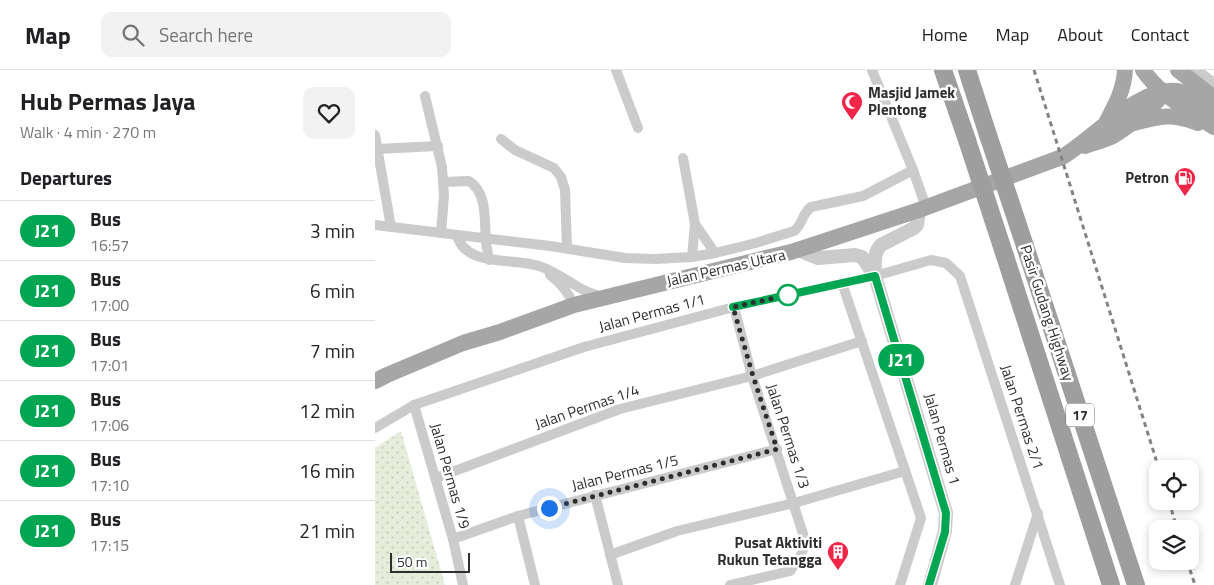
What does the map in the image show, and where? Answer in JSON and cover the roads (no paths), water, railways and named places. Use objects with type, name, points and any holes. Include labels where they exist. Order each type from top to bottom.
[{"type":"highway","name":"Pasir Gudang Highway","points":[[943,70],[1111,585]]},
{"type":"highway","name":"Pasir Gudang Highway","points":[[967,70],[1136,585]]},
{"type":"main road","points":[[1106,123],[1118,101],[1123,86],[1125,70]]},
{"type":"main road","points":[[1143,70],[1177,103],[1214,128]]},
{"type":"main road","points":[[1158,70],[1164,91]]},
{"type":"main road","points":[[1178,70],[1214,98]]},
{"type":"main road","points":[[1164,91],[1177,91],[1214,110]]},
{"type":"main road","name":"Jalan Permas Utara","points":[[375,381],[387,374],[463,343],[500,332],[574,305],[798,250],[922,209],[1062,157],[1075,149],[1106,123],[1148,96],[1164,91]]},
{"type":"main road","name":"Jalan Permas Utara","points":[[1075,149],[1101,141],[1128,125],[1160,100],[1164,91]]},
{"type":"main road","points":[[1128,125],[1168,115],[1214,128]]},
{"type":"street","points":[[616,70],[638,128]]},
{"type":"street","points":[[873,70],[913,170],[922,209]]},
{"type":"street","points":[[1197,70],[1214,83]]},
{"type":"street","points":[[425,96],[443,167],[444,196],[441,233]]},
{"type":"street","points":[[375,135],[391,227]]},
{"type":"street","points":[[501,139],[515,150],[554,168],[561,177],[565,190],[567,248]]},
{"type":"street","points":[[377,149],[437,146]]},
{"type":"street","points":[[683,158],[695,224],[692,257]]},
{"type":"street","points":[[375,225],[486,240],[567,248],[625,258],[692,257],[715,253],[794,231],[798,228],[805,212],[811,207],[840,199],[863,196],[913,170]]},
{"type":"street","points":[[443,182],[469,181],[478,190],[485,212],[489,260]]},
{"type":"street","name":"Jalan Permas 1","points":[[922,209],[917,225],[914,228],[881,245],[877,249],[875,254],[875,276],[946,513],[945,532],[929,585]]},
{"type":"street","points":[[695,224],[715,253]]},
{"type":"street","points":[[457,235],[459,244],[465,250],[489,260],[537,265],[559,275],[582,290],[601,297]]},
{"type":"street","name":"Jalan Permas 1","points":[[798,250],[818,258],[855,255],[862,257],[875,276]]},
{"type":"street","name":"Jalan Permas 1/1","points":[[375,428],[414,406],[584,347],[733,307],[875,276],[931,260],[946,263]]},
{"type":"street","name":"Jalan Permas 2/1","points":[[946,263],[960,276],[1060,585]]},
{"type":"street","points":[[537,265],[563,286],[574,305]]},
{"type":"street","points":[[843,283],[921,518],[901,585]]},
{"type":"street","name":"Jalan Permas 1/3","points":[[731,585],[790,571],[800,558],[806,543],[733,307]]},
{"type":"street","name":"Jalan Permas 1/4","points":[[435,478],[620,409],[753,376],[862,341]]},
{"type":"street","name":"Jalan Permas 1/9","points":[[414,406],[453,539],[463,585]]},
{"type":"street","name":"Jalan Permas 1/5","points":[[453,539],[518,516],[777,449]]},
{"type":"street","points":[[610,554],[677,531],[793,504],[905,471]]},
{"type":"street","points":[[595,495],[618,585]]},
{"type":"street","points":[[1015,585],[1037,513]]},
{"type":"street","points":[[518,516],[535,585]]},
{"type":"railway","points":[[1034,70],[1156,460]]},
{"type":"railway","points":[[1172,510],[1174,520]]},
{"type":"railway","points":[[1190,570],[1195,585]]},
{"type":"place","name":"Masjid Jamek Plentong","points":[[852,121]]},
{"type":"place","name":"Petron","points":[[1185,197]]},
{"type":"place","name":"Pusat Aktiviti Rukun Tetangga","points":[[838,571]]}]
